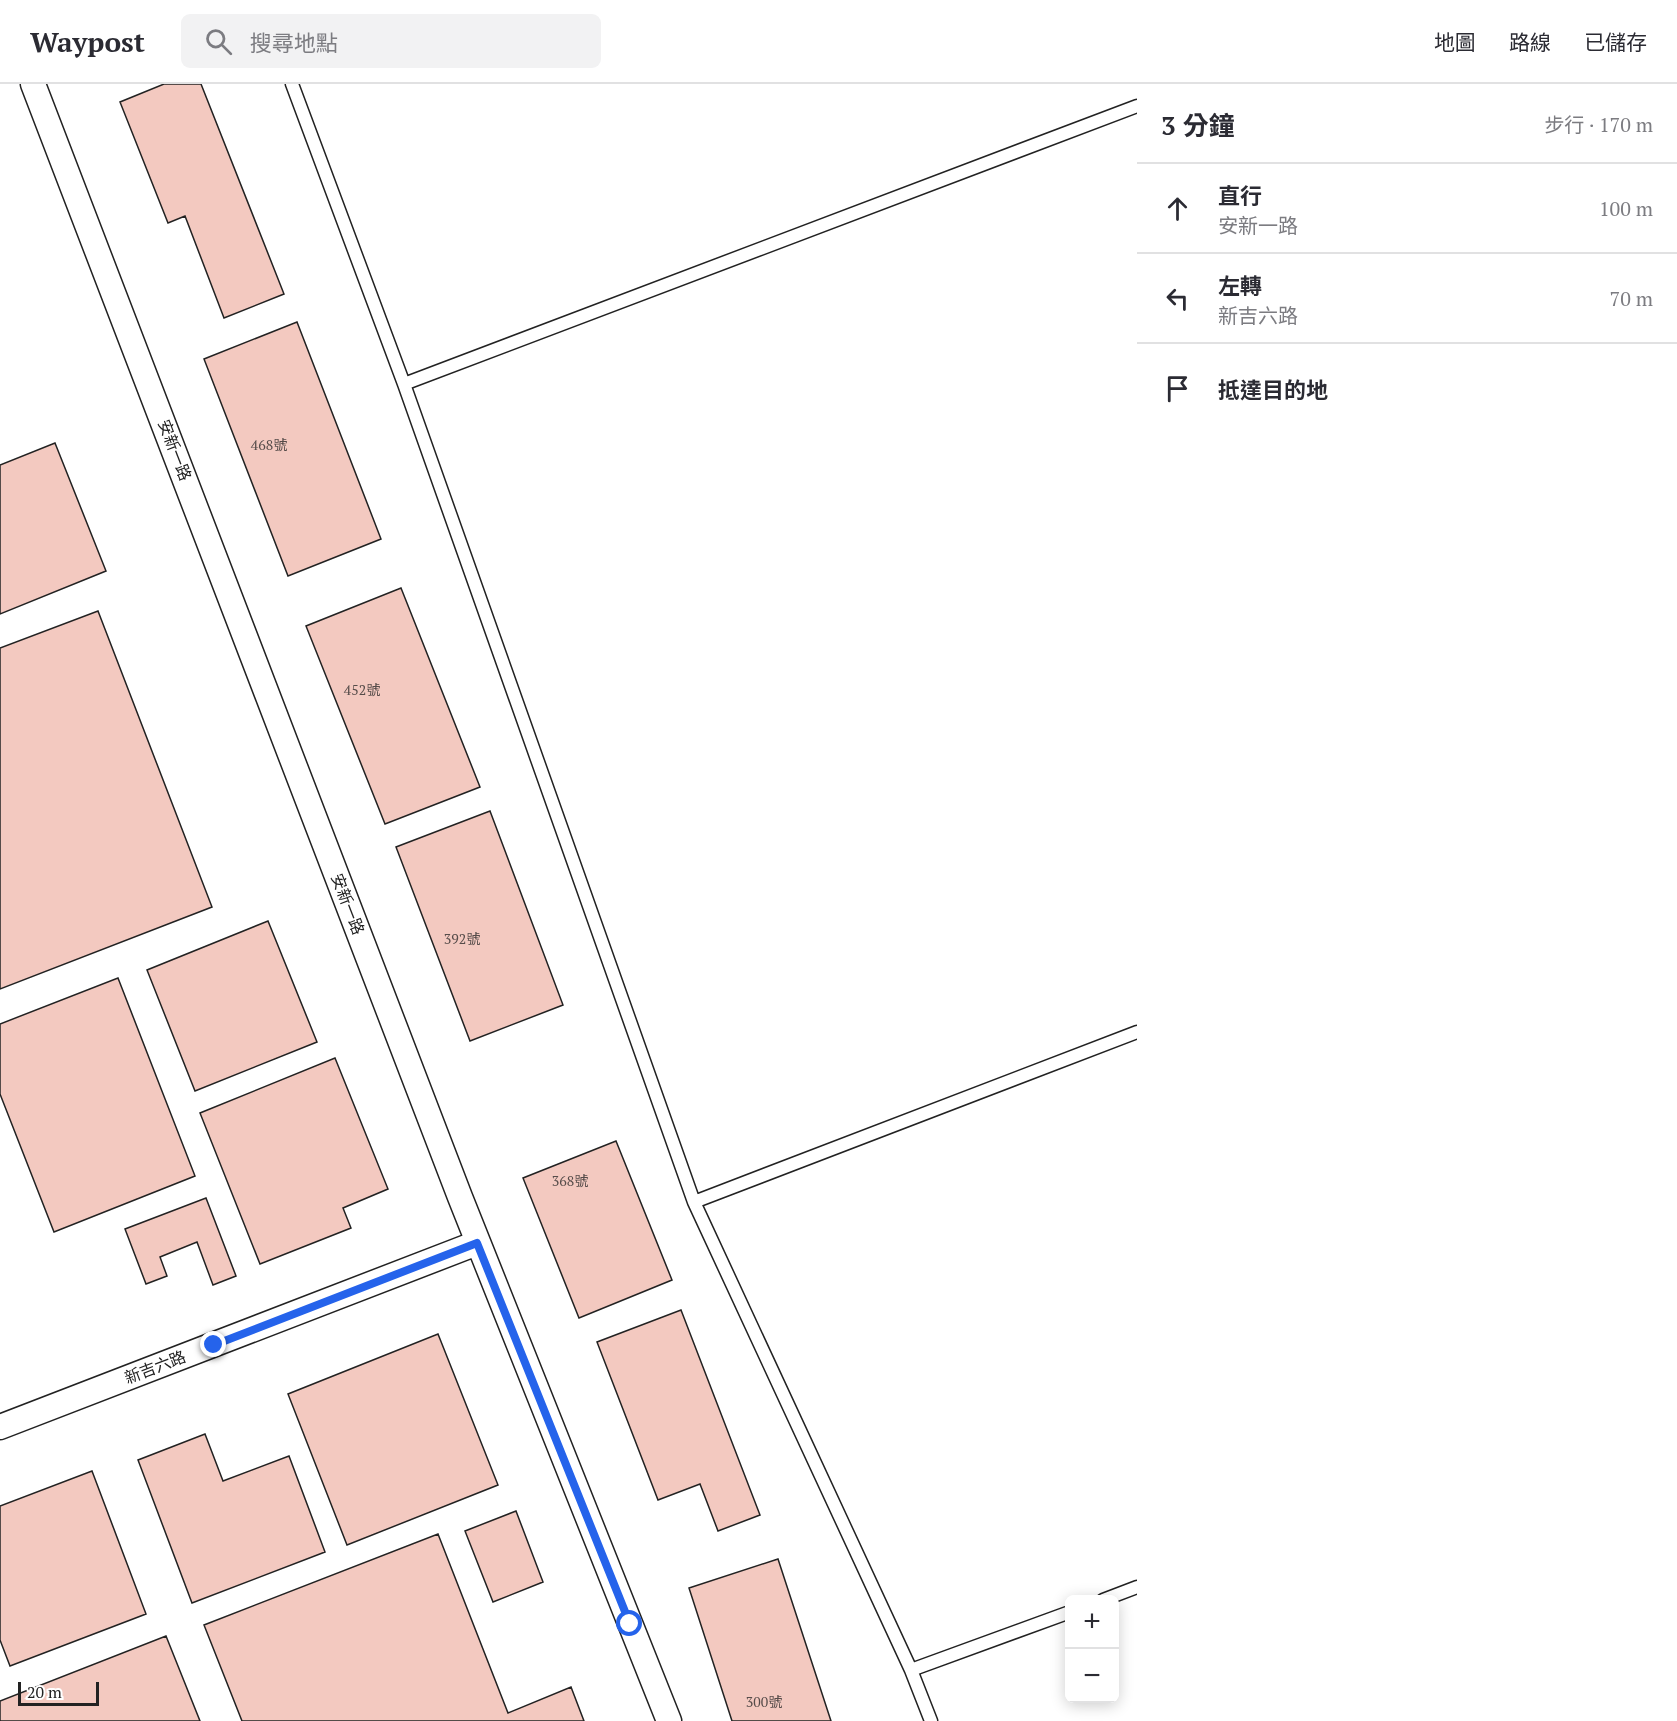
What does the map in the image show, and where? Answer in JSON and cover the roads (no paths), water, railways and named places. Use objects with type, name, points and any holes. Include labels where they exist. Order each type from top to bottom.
[{"type":"street","name":"安新一路","points":[[33,84],[477,1243],[669,1721]]},
{"type":"street","name":"新吉六路","points":[[0,1427],[477,1243]]},
{"type":"lane","points":[[292,84],[404,384],[694,1202],[911,1670],[931,1721]]},
{"type":"lane","points":[[404,384],[1137,106]]},
{"type":"lane","points":[[694,1202],[1137,1032]]},
{"type":"lane","points":[[1114,1595],[1137,1587]]},
{"type":"lane","points":[[911,1670],[1065,1614]]}]
